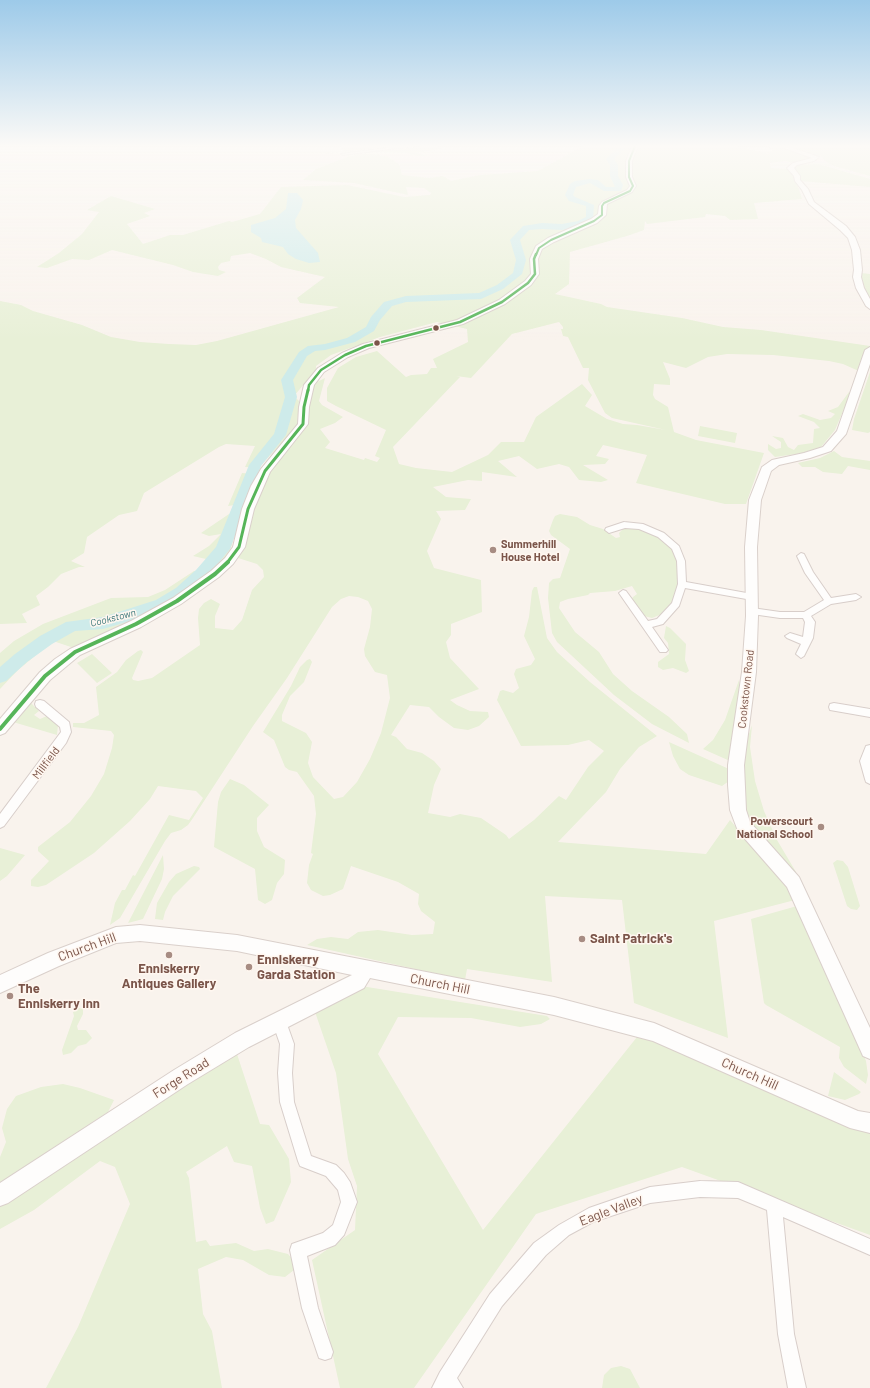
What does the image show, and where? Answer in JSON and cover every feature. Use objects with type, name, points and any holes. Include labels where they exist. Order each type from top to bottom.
[{"type":"main road","points":[[0,729],[45,676],[60,663],[75,652],[136,624],[177,601],[220,571],[229,561],[239,547],[248,510],[257,486],[266,470],[303,424],[304,407],[309,385],[321,370],[345,355],[360,348],[460,322],[499,304],[528,283],[535,274],[534,259],[539,248],[551,240],[594,221],[602,215],[602,211]]},
{"type":"main road","points":[[821,211],[843,228],[851,237],[856,250],[860,288],[870,306]]},
{"type":"main road","name":"Cookstown Road","points":[[870,350],[842,432],[827,449],[806,456],[776,462],[766,469],[753,508],[750,547],[752,604],[749,672],[736,765],[738,810],[744,826],[793,882],[870,1049]]},
{"type":"main road","name":"Church Hill","points":[[0,984],[54,959],[116,936],[140,933],[237,943],[554,1006],[654,1032],[857,1121],[870,1123]]},
{"type":"main road","name":"Forge Road","points":[[0,1195],[188,1073],[242,1040],[358,982],[366,969]]},
{"type":"street","points":[[609,530],[624,525],[640,526],[661,535],[676,548],[681,561],[682,584],[676,604],[660,622],[645,625]]},
{"type":"street","points":[[800,556],[809,573],[829,601]]},
{"type":"street","points":[[682,584],[752,604],[780,614],[806,615],[829,601],[856,597]]},
{"type":"street","points":[[623,593],[663,650]]},
{"type":"street","points":[[801,654],[806,642],[810,622],[806,615]]},
{"type":"street","points":[[790,636],[806,642]]},
{"type":"street","name":"Millfield","points":[[0,823],[62,740],[66,732],[65,725],[40,704]]},
{"type":"street","points":[[834,707],[870,713]]},
{"type":"street","points":[[870,749],[865,761],[870,780]]},
{"type":"street","points":[[279,1021],[287,1044],[285,1072],[287,1102],[305,1161],[331,1170],[346,1187],[349,1202],[340,1230],[329,1239],[314,1246],[298,1250],[310,1308],[325,1352]]},
{"type":"street","name":"Eagle Valley","points":[[447,1385],[496,1300],[540,1249],[564,1230],[589,1216],[650,1195],[700,1189],[738,1190],[870,1247]]},
{"type":"street","points":[[774,1206],[786,1334],[797,1388]]},
{"type":"green space","points":[[92,211],[150,211],[144,213],[150,216],[127,224],[143,244],[170,235],[183,235],[229,221],[232,222],[260,214],[263,211],[756,211],[758,219],[730,220],[725,216],[706,214],[705,217],[647,224],[645,221],[644,230],[570,252],[569,284],[555,294],[601,304],[607,307],[682,318],[723,327],[761,330],[870,346],[861,372],[843,364],[829,361],[773,355],[727,354],[708,357],[686,368],[663,362],[670,379],[670,385],[654,384],[653,395],[655,399],[668,407],[674,432],[696,440],[764,453],[746,504],[725,504],[636,483],[647,455],[603,445],[596,456],[609,459],[605,464],[583,465],[608,480],[601,482],[579,480],[569,467],[559,464],[537,469],[519,456],[498,461],[517,477],[482,472],[482,481],[468,480],[433,487],[446,497],[471,499],[465,510],[436,511],[441,519],[427,551],[434,568],[481,580],[482,612],[451,624],[451,635],[446,642],[450,658],[479,689],[450,700],[470,711],[488,712],[489,717],[479,726],[468,730],[454,728],[439,717],[429,707],[410,705],[391,735],[396,737],[407,749],[422,753],[434,761],[441,769],[434,785],[428,813],[450,817],[460,814],[481,818],[506,835],[509,839],[534,820],[559,796],[566,800],[588,767],[604,751],[589,740],[568,745],[521,746],[497,700],[500,691],[503,690],[513,693],[519,688],[514,674],[516,669],[531,665],[535,659],[524,636],[529,617],[532,591],[534,587],[537,587],[547,638],[557,652],[590,682],[657,736],[639,747],[620,769],[606,792],[558,842],[706,854],[730,820],[780,875],[795,900],[714,921],[728,1038],[634,1003],[622,900],[545,896],[552,982],[467,969],[465,980],[307,945],[317,939],[331,937],[348,939],[358,932],[378,930],[412,935],[433,934],[435,922],[421,911],[418,904],[419,894],[398,882],[351,866],[343,889],[330,895],[323,896],[311,890],[307,883],[309,865],[313,854],[311,853],[316,814],[314,796],[297,772],[289,770],[285,767],[274,740],[263,732],[291,686],[300,667],[310,659],[312,662],[304,682],[290,696],[282,715],[282,721],[306,733],[312,742],[308,763],[313,777],[334,799],[343,797],[357,782],[370,759],[381,733],[390,698],[387,675],[375,672],[365,656],[364,649],[370,627],[372,609],[368,601],[358,597],[349,596],[341,599],[332,607],[287,678],[253,726],[193,818],[188,825],[181,830],[171,833],[165,841],[120,918],[110,925],[115,903],[122,890],[125,890],[133,875],[135,876],[169,815],[189,820],[203,798],[196,791],[158,786],[150,799],[130,821],[94,853],[46,885],[38,887],[31,886],[31,880],[49,861],[38,851],[38,847],[70,822],[91,796],[104,774],[112,748],[114,735],[111,731],[73,727],[73,723],[84,723],[99,715],[96,687],[117,672],[126,660],[138,651],[141,650],[143,652],[132,678],[133,680],[138,681],[152,678],[200,645],[198,618],[199,609],[204,603],[211,599],[220,604],[215,616],[215,628],[233,630],[242,620],[252,590],[264,577],[263,570],[257,564],[238,558],[244,548],[251,511],[264,480],[267,480],[270,475],[267,474],[290,447],[309,418],[308,404],[310,391],[317,382],[325,378],[319,401],[322,405],[343,417],[335,423],[320,429],[330,442],[325,448],[364,460],[365,458],[377,462],[380,458],[375,456],[386,430],[327,401],[327,388],[338,368],[356,357],[377,351],[406,377],[411,375],[427,374],[431,368],[437,368],[433,359],[468,342],[467,329],[437,322],[380,337],[331,355],[316,366],[316,370],[294,396],[299,401],[297,426],[258,468],[245,467],[255,446],[226,444],[219,447],[144,493],[137,511],[119,515],[87,537],[84,553],[71,561],[85,567],[79,567],[61,574],[36,596],[40,605],[22,614],[27,623],[0,624],[0,301],[21,305],[33,311],[82,325],[111,337],[140,342],[196,345],[217,341],[339,307],[300,303],[297,298],[325,277],[281,267],[250,253],[231,256],[230,261],[221,263],[218,267],[219,270],[226,272],[218,276],[193,272],[173,265],[112,250],[89,260],[72,259],[47,268],[37,267],[59,253],[82,234],[99,212]],"holes":[[[559,322],[563,329],[561,329],[563,336],[568,337],[583,368],[589,368],[588,380],[605,413],[612,418],[666,430],[623,424],[607,419],[585,406],[592,395],[582,384],[536,417],[524,442],[501,442],[488,455],[452,472],[416,468],[399,464],[393,447],[460,377],[456,376],[471,378],[512,334]]]},
{"type":"green space","points":[[861,273],[870,274],[870,301],[863,286]]},
{"type":"green space","points":[[870,372],[870,432],[868,433],[852,430],[854,419]]},
{"type":"green space","points":[[849,392],[850,395],[835,430],[821,447],[803,453],[775,457],[768,450],[768,444],[776,449],[781,448],[781,442],[772,436],[783,438],[788,447],[794,450],[798,445],[813,443],[814,429],[820,428],[814,422],[798,416],[803,414],[820,420],[831,418],[835,414],[828,411],[838,407]]},
{"type":"green space","points":[[700,426],[737,433],[735,443],[698,436]]},
{"type":"green space","points":[[834,451],[842,457],[870,461],[870,470],[848,466],[842,474],[823,472],[815,467],[802,467],[798,463],[820,458]]},
{"type":"green space","points":[[242,473],[253,474],[255,476],[242,504],[228,506]]},
{"type":"green space","points":[[229,514],[229,529],[236,530],[231,548],[226,557],[214,567],[204,563],[206,559],[193,556],[209,546],[221,534],[209,536],[201,533]]},
{"type":"green space","points":[[560,514],[577,517],[590,525],[603,529],[616,538],[620,537],[619,533],[624,528],[638,528],[654,534],[668,545],[677,555],[678,584],[672,602],[662,614],[652,618],[644,616],[631,600],[637,594],[632,586],[615,591],[590,593],[588,595],[568,599],[560,602],[559,608],[575,632],[599,652],[613,674],[632,691],[669,717],[687,734],[689,743],[652,724],[614,695],[557,642],[552,633],[548,598],[549,583],[553,579],[560,578],[570,549],[551,535],[549,531],[555,516]]},
{"type":"green space","points":[[194,571],[201,572],[202,576],[196,582],[177,596],[141,616],[74,648],[53,641],[18,670],[0,689],[0,653],[14,641],[43,624],[111,598],[148,597],[165,590]]},
{"type":"green space","points":[[666,626],[686,644],[685,660],[689,671],[686,673],[673,668],[663,670],[658,667],[658,662],[669,654],[668,643],[664,638]]},
{"type":"green space","points":[[92,654],[112,673],[97,683],[77,663]]},
{"type":"green space","points":[[739,680],[739,697],[735,716],[734,736],[730,761],[703,749],[713,740],[725,720]]},
{"type":"green space","points":[[30,702],[39,711],[34,715],[40,719],[47,716],[58,725],[57,735],[13,722]]},
{"type":"green space","points":[[752,725],[750,747],[755,781],[764,811],[777,840],[796,872],[792,873],[748,819],[740,798],[741,758]]},
{"type":"green space","points":[[669,742],[729,769],[729,781],[722,786],[689,775],[680,769],[673,756]]},
{"type":"green space","points":[[230,779],[244,785],[269,805],[257,818],[257,831],[264,847],[285,860],[284,874],[277,883],[272,900],[265,904],[258,900],[255,869],[214,847],[218,802],[221,792]]},
{"type":"green space","points":[[0,848],[25,855],[7,876],[0,881]]},
{"type":"green space","points":[[163,855],[164,869],[162,879],[143,919],[128,923]]},
{"type":"green space","points":[[837,860],[843,861],[848,867],[860,906],[857,910],[851,909],[847,906],[833,863]]},
{"type":"green space","points":[[194,866],[199,867],[200,869],[173,896],[165,912],[163,920],[155,919],[157,903],[169,882],[176,874]]},
{"type":"green space","points":[[797,906],[861,1048],[866,1061],[868,1075],[866,1084],[844,1067],[839,1058],[840,1047],[764,1003],[751,919]]},
{"type":"green space","points":[[361,986],[547,1016],[550,1019],[541,1024],[520,1027],[471,1018],[398,1017],[378,1054],[483,1230],[637,1037],[688,1051],[870,1133],[870,1235],[682,1167],[536,1214],[414,1388],[340,1388],[312,1260],[355,1230],[357,1186],[348,1159],[336,1073],[314,1009]]},
{"type":"green space","points":[[79,1008],[83,1009],[83,1014],[77,1026],[78,1030],[86,1030],[92,1038],[86,1044],[78,1046],[71,1053],[63,1055],[62,1050],[74,1016],[73,1012]]},
{"type":"green space","points":[[236,1051],[260,1124],[269,1125],[289,1159],[291,1182],[274,1221],[266,1224],[260,1208],[252,1166],[234,1162],[227,1146],[186,1172],[189,1178],[196,1242],[206,1240],[210,1246],[236,1243],[254,1251],[268,1249],[288,1254],[295,1262],[294,1270],[285,1277],[269,1275],[243,1260],[226,1257],[198,1269],[203,1314],[212,1331],[222,1388],[46,1388],[78,1327],[130,1204],[115,1167],[100,1161],[34,1210],[0,1229],[0,1203]]},
{"type":"green space","points":[[834,1072],[861,1092],[845,1100],[828,1096]]},
{"type":"green space","points":[[63,1084],[80,1088],[114,1100],[108,1112],[0,1183],[0,1157],[6,1142],[2,1128],[7,1109],[16,1096],[41,1087]]},
{"type":"green space","points":[[621,1366],[630,1369],[640,1388],[602,1388],[604,1375],[611,1368]]},
{"type":"water","points":[[284,211],[300,211],[295,220],[296,228],[318,253],[320,262],[309,263],[296,259],[288,254],[283,247],[262,242],[261,238],[251,232],[251,225],[275,218]]},
{"type":"waterway","name":"Cookstown","points":[[0,677],[21,658],[46,640],[72,626],[103,623],[161,604],[181,592],[201,574],[223,549],[255,465],[280,435],[291,397],[287,380],[303,354],[312,348],[325,347],[351,340],[370,329],[375,319],[388,304],[406,299],[481,296],[500,287],[517,274],[521,260],[515,240],[526,228],[542,226],[562,227],[581,223],[590,218],[590,211]]},
{"type":"transit line","points":[[0,729],[45,676],[60,663],[75,652],[136,624],[177,601],[215,574],[229,561],[239,547],[248,509],[257,486],[265,471],[303,424],[304,407],[309,385],[321,370],[345,355],[366,346],[460,322],[502,302],[528,283],[535,274],[534,259],[539,248],[551,240],[594,221],[602,215],[602,211]]},
{"type":"place","name":"Summerhill House Hotel","points":[[493,550]]},
{"type":"place","name":"Powerscourt National School","points":[[821,827]]},
{"type":"place","name":"Saint Patrick's","points":[[582,939]]},
{"type":"place","name":"Enniskerry Antiques Gallery","points":[[169,955]]},
{"type":"place","name":"Enniskerry Garda Station","points":[[249,967]]},
{"type":"place","name":"The Enniskerry Inn","points":[[10,996]]}]
